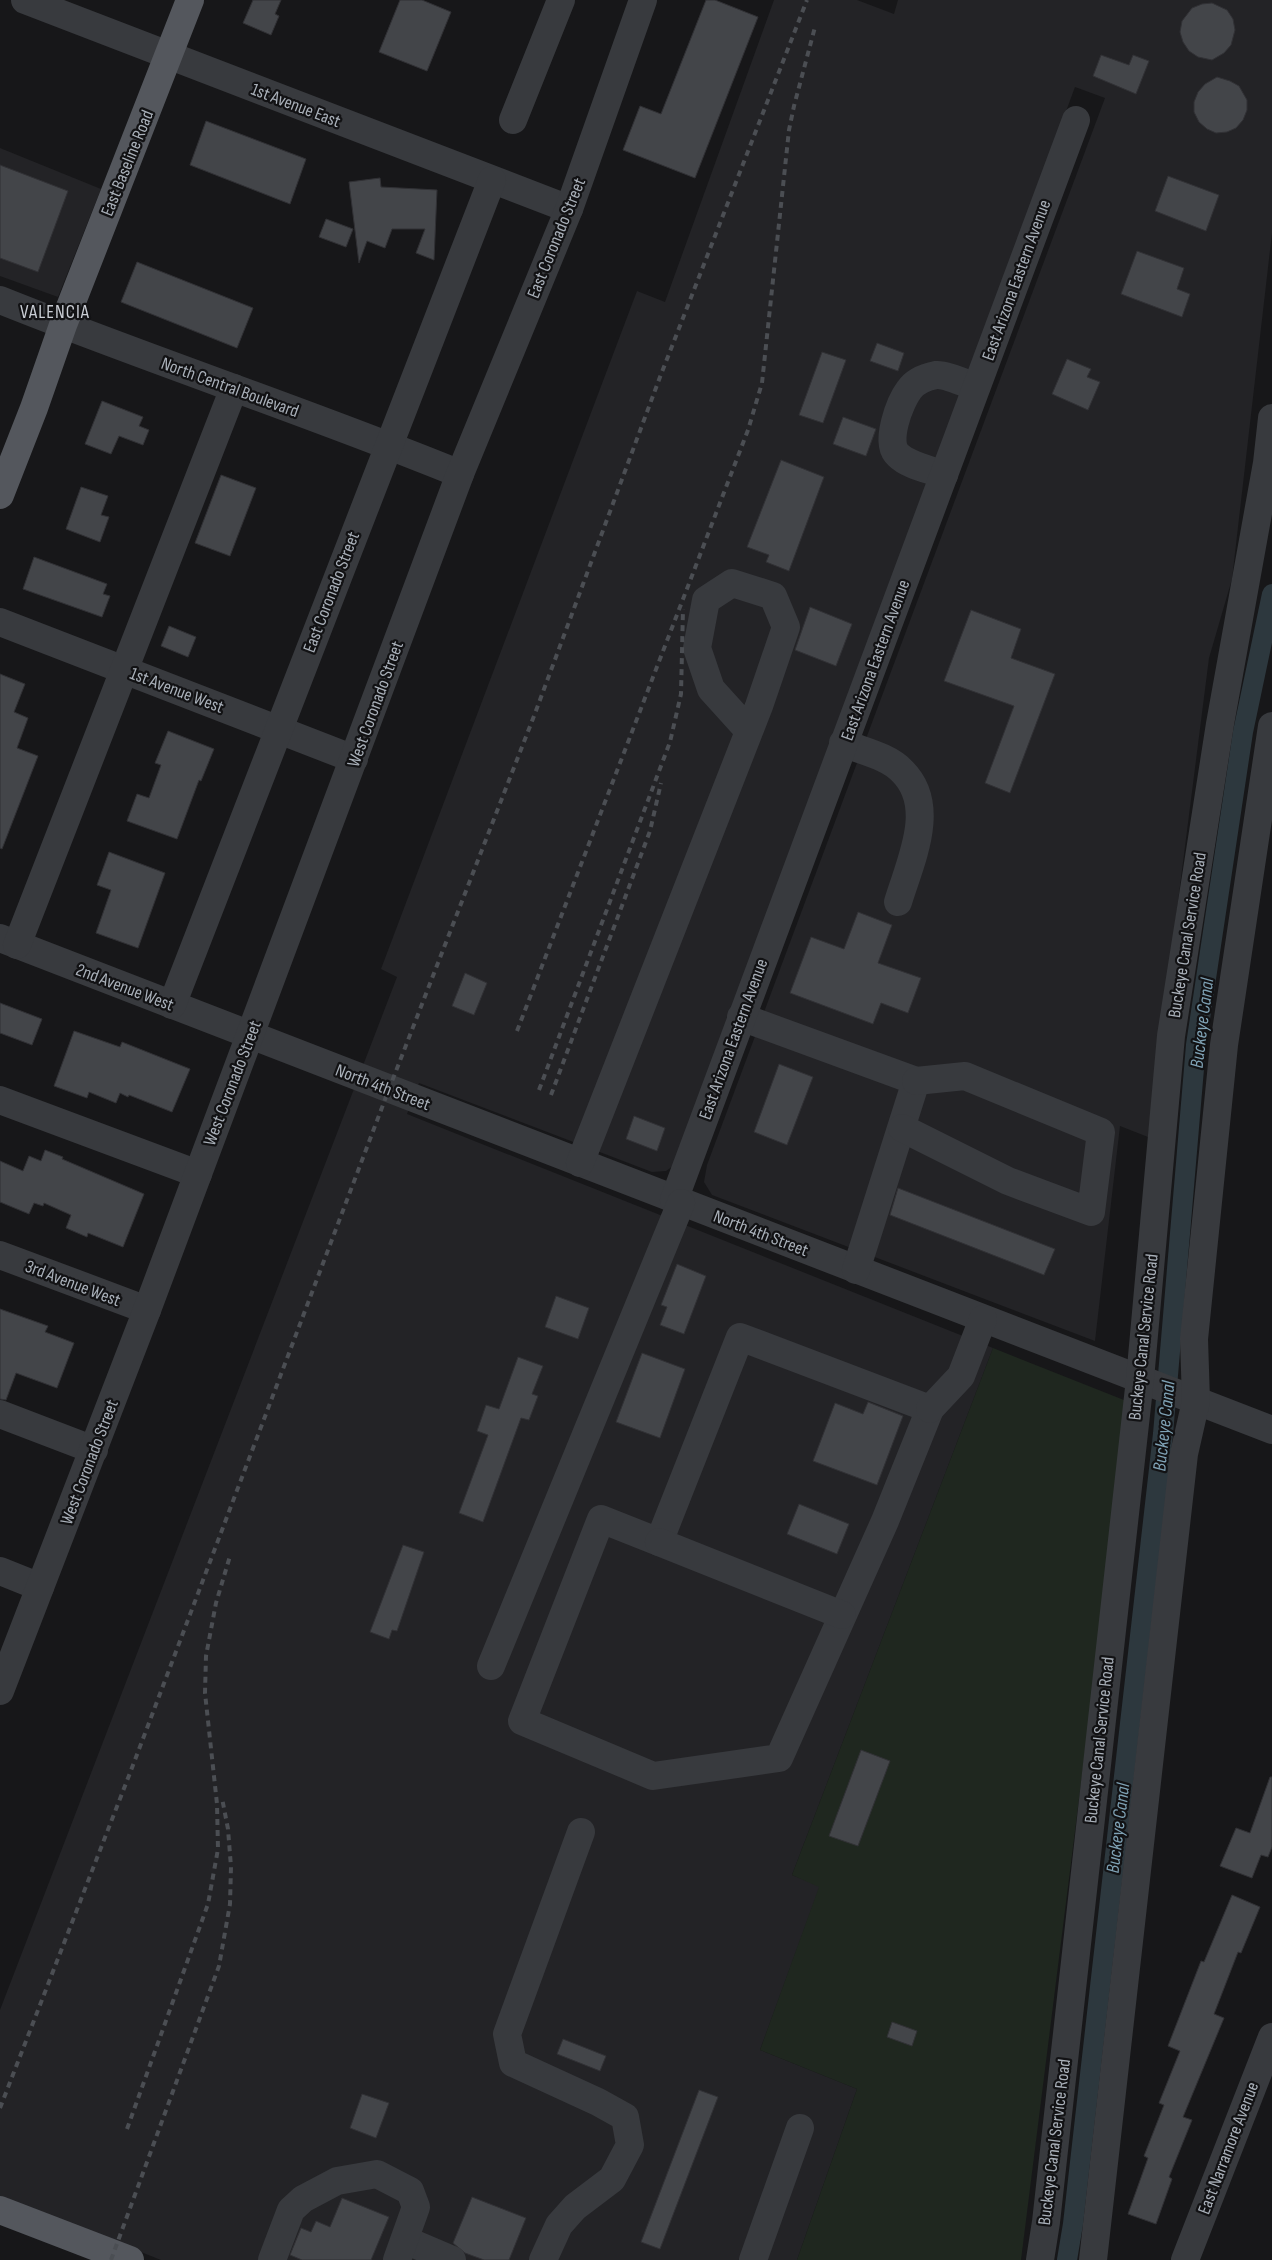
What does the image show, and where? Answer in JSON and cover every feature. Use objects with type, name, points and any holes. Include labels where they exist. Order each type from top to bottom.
[{"type":"main road","name":"East Baseline Road","points":[[0,495],[34,408],[63,325],[190,0]]},
{"type":"main road","points":[[0,2210],[130,2260]]},
{"type":"street","name":"1st Avenue East","points":[[24,0],[569,209]]},
{"type":"street","points":[[513,120],[561,0]]},
{"type":"street","name":"East Coronado Street","points":[[460,474],[569,209],[644,0]]},
{"type":"street","name":"East Arizona Eastern Avenue","points":[[491,1666],[677,1201],[741,1018],[1076,120]]},
{"type":"street","name":"East Coronado Street","points":[[172,1005],[280,729],[387,444],[492,180]]},
{"type":"street","name":"North Central Boulevard","points":[[0,300],[387,444],[460,474]]},
{"type":"street","points":[[944,475],[906,461],[896,454],[892,441],[894,423],[909,390],[921,379],[938,374],[976,387]]},
{"type":"street","points":[[9,941],[124,669],[234,388]]},
{"type":"street","name":"Buckeye Canal Service Road","points":[[1040,2260],[1145,1381],[1172,1036],[1218,734],[1267,463],[1272,418]]},
{"type":"street","name":"West Coronado Street","points":[[0,1691],[147,1310],[460,474]]},
{"type":"street","points":[[580,1163],[749,731],[786,627],[773,596],[732,583],[706,600],[698,648],[711,689],[749,731]]},
{"type":"street","name":"1st Avenue West","points":[[0,622],[354,759]]},
{"type":"street","points":[[1093,2260],[1191,1399],[1194,1339],[1223,1054],[1272,726]]},
{"type":"street","points":[[844,744],[887,760],[902,770],[914,786],[920,806],[920,830],[898,902]]},
{"type":"street","name":"2nd Avenue West","points":[[9,941],[250,1035]]},
{"type":"street","points":[[741,1018],[916,1081],[966,1076],[1101,1132],[1091,1212],[1008,1182],[902,1128]]},
{"type":"street","name":"North 4th Street","points":[[250,1035],[1272,1430]]},
{"type":"street","points":[[856,1270],[916,1081]]},
{"type":"street","points":[[0,1100],[198,1174]]},
{"type":"street","name":"3rd Avenue West","points":[[0,1255],[147,1310]]},
{"type":"street","points":[[842,1615],[601,1519],[522,1721],[653,1776],[779,1758],[885,1520],[930,1409],[961,1376],[982,1319]]},
{"type":"street","points":[[659,1542],[740,1337],[930,1409]]},
{"type":"street","points":[[0,1414],[94,1450]]},
{"type":"street","points":[[0,1571],[40,1587]]},
{"type":"street","points":[[543,2260],[559,2225],[575,2207],[612,2179],[630,2145],[625,2117],[598,2102],[513,2063],[508,2034],[581,1832]]},
{"type":"street","name":"East Narramore Avenue","points":[[1190,2259],[1272,2037]]},
{"type":"street","points":[[753,2260],[800,2128]]},
{"type":"street","points":[[272,2260],[291,2210],[303,2199],[336,2180],[377,2174],[410,2191],[416,2207],[401,2250],[452,2260]]},
{"type":"shaded area","points":[[774,0],[857,0],[894,14],[898,0],[1272,0],[1272,233],[1232,579],[1209,658],[1148,1137],[1120,1126],[1095,1341],[712,1195],[704,1182],[707,1165],[1105,98],[1075,87],[676,1164],[666,1171],[652,1172],[419,1083],[407,1114],[993,1348],[792,1875],[820,1886],[760,2050],[857,2089],[797,2260],[161,2260],[0,2196],[0,2010],[397,977],[381,969],[637,291],[665,302]]},
{"type":"shaded area","points":[[0,148],[101,189],[58,297],[0,276]]},
{"type":"shaded area","points":[[993,1348],[1129,1402],[1021,2260],[797,2260],[857,2089],[760,2050],[819,1887],[792,1875]]},
{"type":"building","points":[[253,0],[281,0],[275,14],[279,16],[271,35],[243,23]]},
{"type":"building","points":[[400,0],[422,0],[451,12],[427,71],[379,52]]},
{"type":"building","points":[[706,0],[715,0],[758,17],[695,178],[623,150],[640,106],[661,114]]},
{"type":"building","points":[[1212,3],[1227,10],[1233,19],[1235,30],[1231,45],[1224,53],[1212,60],[1198,57],[1189,51],[1183,42],[1180,32],[1182,21],[1192,8]]},
{"type":"building","points":[[1101,55],[1129,65],[1133,55],[1149,61],[1136,94],[1093,76]]},
{"type":"building","points":[[1217,77],[1239,86],[1247,100],[1247,110],[1243,120],[1236,128],[1227,132],[1216,133],[1207,129],[1199,122],[1194,112],[1194,102],[1198,92],[1205,84]]},
{"type":"building","points":[[206,121],[306,159],[290,204],[190,165]]},
{"type":"building","points":[[0,165],[68,191],[38,272],[0,258]]},
{"type":"building","points":[[1168,176],[1219,195],[1206,231],[1155,211]]},
{"type":"building","points":[[380,178],[381,187],[437,190],[434,260],[416,253],[425,229],[392,229],[385,248],[367,241],[359,263],[349,182]]},
{"type":"building","points":[[326,219],[353,229],[346,247],[319,237]]},
{"type":"building","points":[[1137,251],[1184,268],[1177,289],[1190,294],[1182,317],[1121,294]]},
{"type":"building","points":[[137,262],[253,308],[237,348],[121,302]]},
{"type":"building","points":[[877,343],[904,353],[898,371],[870,361]]},
{"type":"building","points":[[822,352],[846,360],[823,423],[799,415]]},
{"type":"building","points":[[1067,359],[1091,369],[1087,377],[1100,382],[1088,410],[1052,394]]},
{"type":"building","points":[[102,401],[143,417],[139,426],[149,430],[143,445],[119,436],[111,454],[85,444]]},
{"type":"building","points":[[843,417],[876,429],[866,456],[833,444]]},
{"type":"building","points":[[781,460],[824,477],[789,571],[766,562],[769,555],[747,547]]},
{"type":"building","points":[[221,475],[256,488],[230,556],[195,543]]},
{"type":"building","points":[[81,487],[108,496],[101,515],[109,517],[100,542],[66,529]]},
{"type":"building","points":[[34,557],[107,584],[103,594],[110,596],[102,617],[23,589]]},
{"type":"building","points":[[810,607],[852,624],[836,666],[795,650]]},
{"type":"building","points":[[971,610],[1021,629],[1011,658],[1055,674],[1010,793],[985,783],[1014,706],[944,681]]},
{"type":"building","points":[[169,626],[196,637],[188,657],[161,646]]},
{"type":"building","points":[[0,674],[25,684],[14,712],[28,718],[17,748],[38,756],[2,849],[0,848]]},
{"type":"building","points":[[168,731],[214,749],[201,781],[199,780],[177,839],[127,821],[137,794],[149,798],[161,765],[155,763]]},
{"type":"building","points":[[109,852],[165,873],[138,948],[96,933],[111,890],[97,885]]},
{"type":"building","points":[[858,912],[892,925],[878,963],[921,978],[908,1013],[881,1003],[873,1024],[790,993],[811,937],[844,949]]},
{"type":"building","points":[[465,973],[487,983],[474,1015],[452,1006]]},
{"type":"building","points":[[0,1003],[42,1019],[32,1045],[0,1033]]},
{"type":"building","points":[[74,1031],[120,1047],[122,1042],[190,1069],[172,1112],[120,1093],[116,1103],[89,1092],[87,1098],[54,1086]]},
{"type":"building","points":[[779,1064],[813,1077],[787,1145],[754,1132]]},
{"type":"building","points":[[634,1116],[665,1128],[657,1151],[626,1139]]},
{"type":"building","points":[[45,1150],[144,1194],[123,1247],[88,1233],[87,1237],[66,1228],[71,1215],[44,1203],[43,1206],[34,1203],[29,1214],[0,1202],[0,1161],[23,1171],[29,1156],[41,1161]]},
{"type":"building","points":[[898,1188],[1055,1249],[1044,1275],[890,1215]]},
{"type":"building","points":[[677,1264],[706,1276],[684,1334],[660,1325],[667,1307],[661,1305]]},
{"type":"building","points":[[556,1296],[589,1308],[578,1339],[545,1327]]},
{"type":"building","points":[[0,1309],[48,1326],[45,1332],[74,1343],[57,1388],[16,1373],[6,1400],[0,1399]]},
{"type":"building","points":[[642,1353],[685,1369],[660,1438],[616,1422]]},
{"type":"building","points":[[518,1357],[543,1366],[532,1394],[538,1396],[529,1420],[521,1418],[483,1522],[459,1513],[488,1435],[477,1431],[486,1405],[499,1409]]},
{"type":"building","points":[[868,1402],[903,1416],[877,1485],[813,1461],[835,1403],[863,1414]]},
{"type":"building","points":[[799,1504],[849,1524],[837,1554],[787,1534]]},
{"type":"building","points":[[403,1545],[424,1552],[397,1631],[392,1630],[389,1639],[370,1632]]},
{"type":"building","points":[[861,1750],[890,1761],[858,1846],[829,1836]]},
{"type":"building","points":[[1270,1777],[1272,1777],[1272,1847],[1268,1857],[1261,1855],[1252,1878],[1220,1866],[1236,1828],[1250,1833]]},
{"type":"building","points":[[1232,1895],[1260,1907],[1241,1953],[1238,1952],[1214,2014],[1224,2018],[1183,2117],[1192,2120],[1169,2177],[1172,2179],[1156,2224],[1128,2214],[1148,2158],[1144,2156],[1164,2105],[1159,2103],[1180,2051],[1168,2046],[1201,1961],[1204,1962]]},
{"type":"building","points":[[892,2022],[917,2031],[912,2046],[887,2037]]},
{"type":"building","points":[[563,2039],[606,2056],[600,2071],[557,2054]]},
{"type":"building","points":[[699,2090],[718,2097],[660,2249],[641,2242]]},
{"type":"building","points":[[362,2094],[389,2103],[376,2138],[350,2128]]},
{"type":"building","points":[[472,2197],[526,2218],[509,2260],[484,2260],[465,2253],[453,2243]]},
{"type":"building","points":[[342,2198],[389,2217],[371,2260],[302,2260],[290,2255],[301,2228],[311,2232],[316,2221],[330,2227]]},
{"type":"waterway","name":"Buckeye Canal","points":[[1067,2260],[1073,2224],[1163,1434],[1196,1045],[1243,732],[1272,594]]},
{"type":"railway","points":[[0,2108],[130,1773],[389,1089],[534,716],[660,377],[807,0]]},
{"type":"railway","points":[[517,1031],[748,430],[762,383],[789,130],[815,27]]},
{"type":"railway","points":[[539,1090],[670,742],[681,694],[683,609]]},
{"type":"railway","points":[[551,1095],[650,831],[661,783]]},
{"type":"railway","points":[[127,2129],[208,1904],[218,1849],[217,1804],[205,1693],[206,1656],[216,1603],[230,1556]]},
{"type":"railway","points":[[111,2260],[219,1966],[230,1904],[231,1867],[228,1829],[222,1798]]},
{"type":"district","name":"VALENCIA","points":[[55,311]]}]
